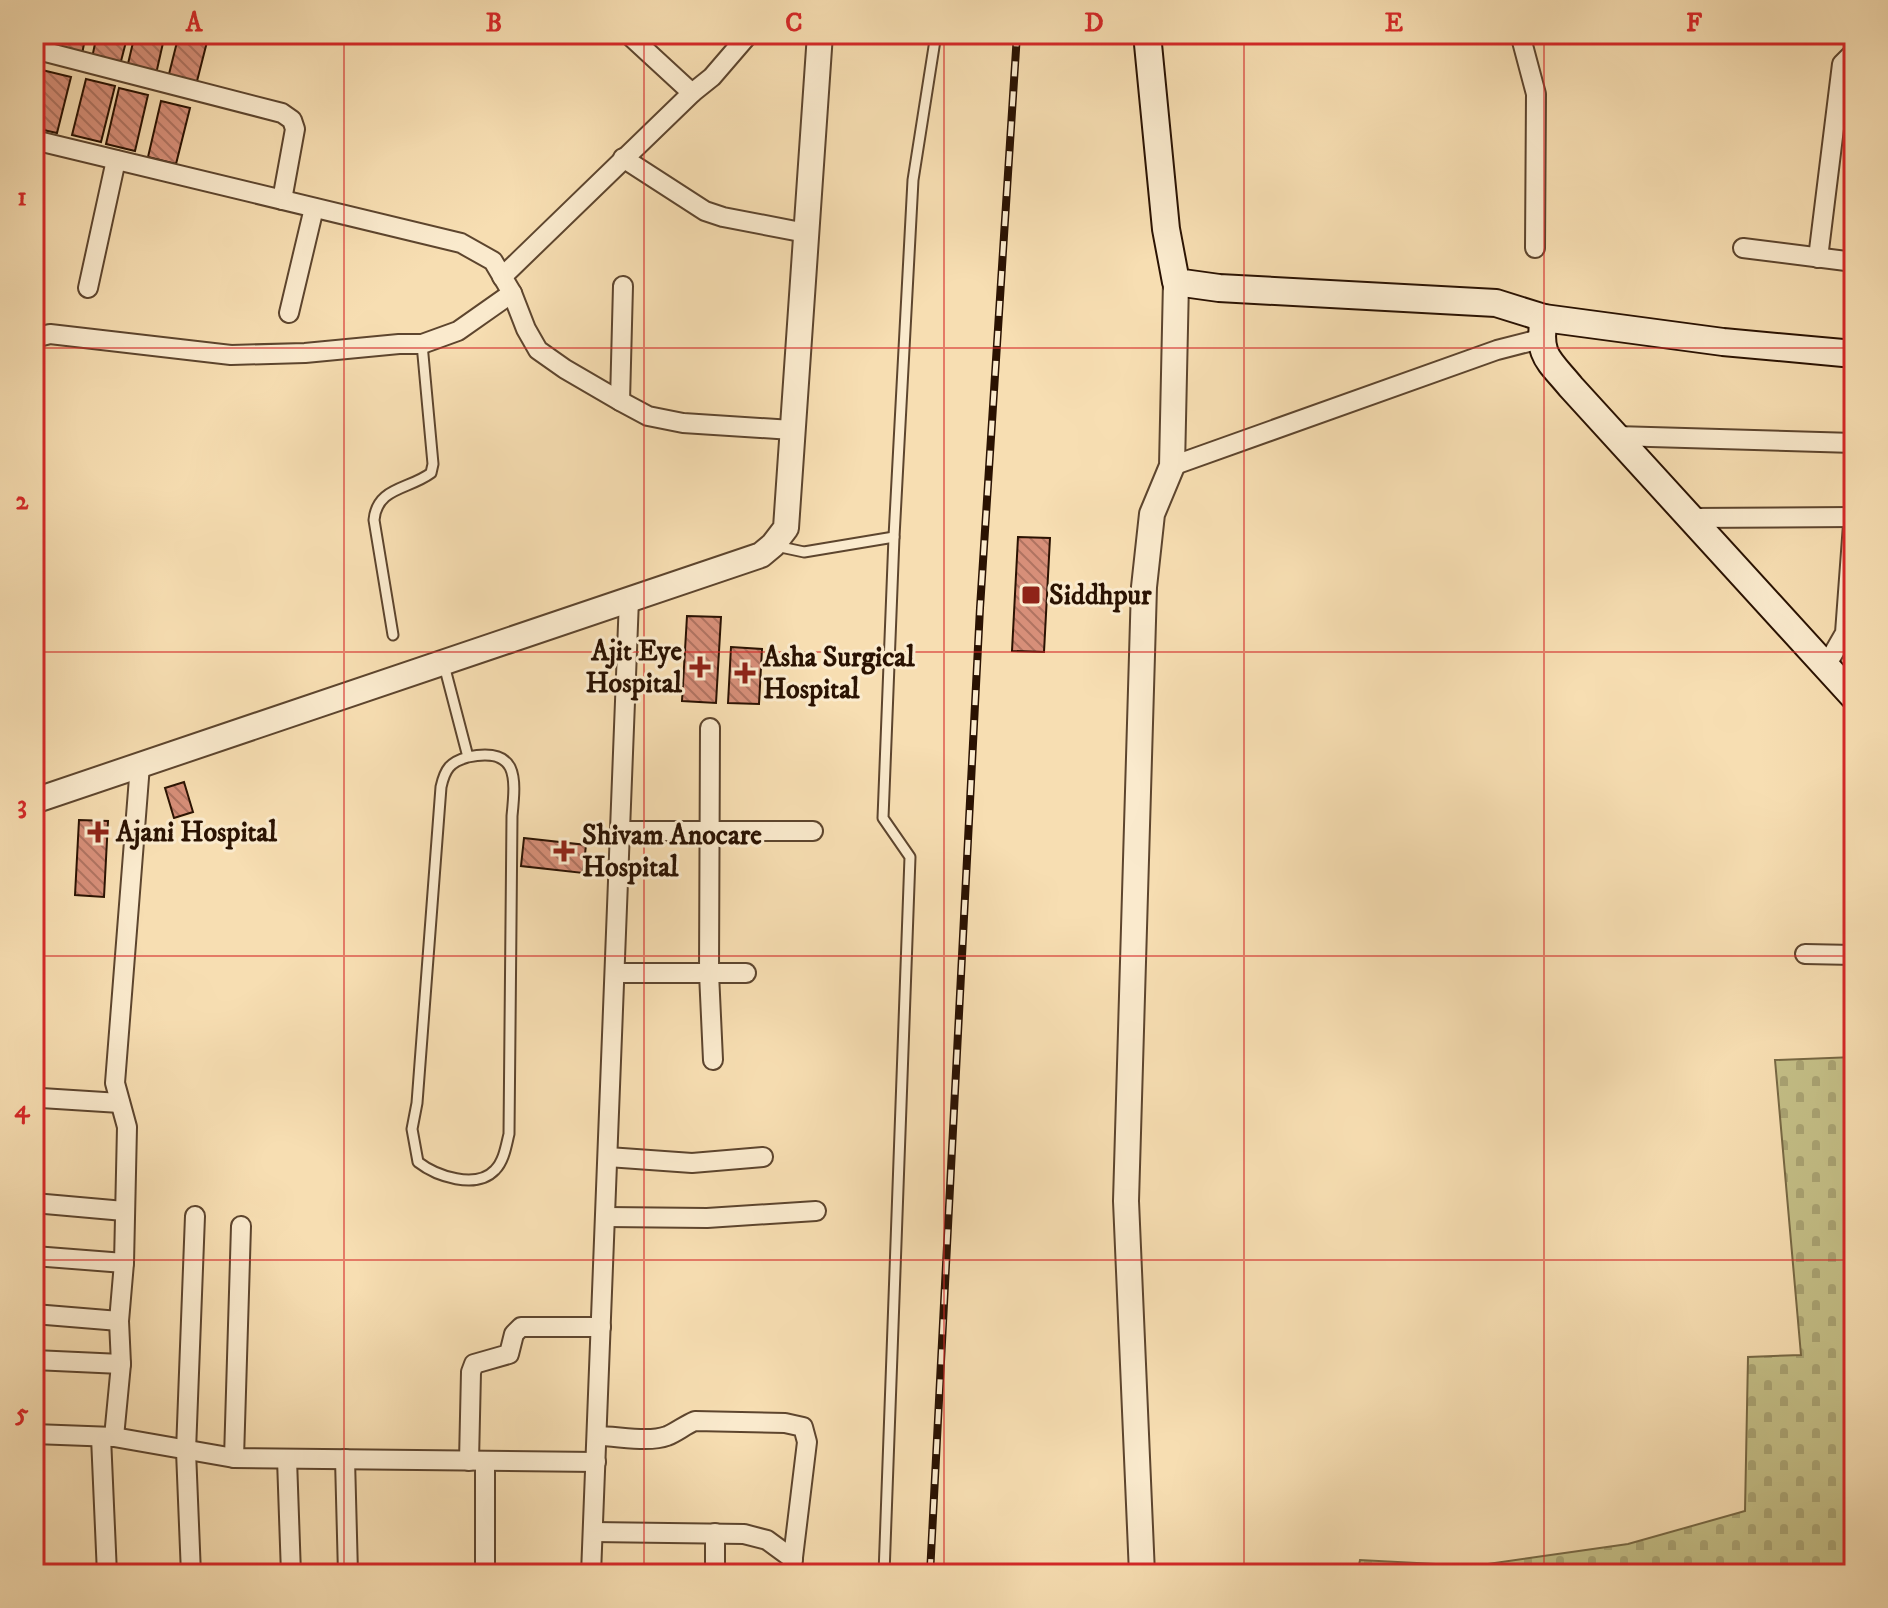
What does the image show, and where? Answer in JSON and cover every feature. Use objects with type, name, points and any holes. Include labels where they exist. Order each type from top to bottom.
[{"type":"main road","points":[[1147,34],[1166,229],[1176,282],[1219,288],[1496,303],[1542,329],[1854,354]]},
{"type":"main road","points":[[1542,329],[1543,353],[1854,697]]},
{"type":"street","points":[[628,34],[692,93]]},
{"type":"street","points":[[502,277],[623,158],[712,77],[749,34]]},
{"type":"street","points":[[34,801],[761,555],[773,545],[786,528],[820,34]]},
{"type":"street","points":[[1520,34],[1536,94],[1535,248]]},
{"type":"street","points":[[34,49],[282,113],[292,120],[295,129],[282,200]]},
{"type":"street","points":[[1818,258],[1842,64],[1854,52]]},
{"type":"street","points":[[34,140],[461,243],[493,261],[512,293],[538,350],[620,401],[648,416],[683,423],[792,430]]},
{"type":"street","points":[[623,158],[705,211],[806,233]]},
{"type":"street","points":[[88,288],[116,160]]},
{"type":"street","points":[[289,313],[314,208]]},
{"type":"street","points":[[1743,248],[1854,262]]},
{"type":"street","points":[[1142,1574],[1126,1185],[1144,587],[1152,514],[1172,466],[1176,282]]},
{"type":"street","points":[[620,401],[623,286]]},
{"type":"street","points":[[34,338],[50,334],[231,355],[422,344],[458,331],[512,293]]},
{"type":"street","points":[[1172,466],[1497,350],[1542,329]]},
{"type":"street","points":[[1616,436],[1854,443]]},
{"type":"street","points":[[1690,518],[1854,515],[1845,633],[1826,666]]},
{"type":"street","points":[[591,1574],[629,599]]},
{"type":"street","points":[[710,728],[709,973],[713,1060]]},
{"type":"street","points":[[107,1574],[107,1437],[121,1364],[119,1321],[124,1263],[127,1127],[115,1083],[140,765]]},
{"type":"street","points":[[621,831],[813,831]]},
{"type":"street","points":[[1805,954],[1854,955]]},
{"type":"street","points":[[615,973],[746,973]]},
{"type":"street","points":[[41,1098],[120,1103]]},
{"type":"street","points":[[608,1157],[692,1163],[763,1157]]},
{"type":"street","points":[[34,1203],[124,1211]]},
{"type":"street","points":[[606,1217],[707,1218],[816,1211]]},
{"type":"street","points":[[191,1574],[186,1451],[195,1216]]},
{"type":"street","points":[[234,1458],[241,1226]]},
{"type":"street","points":[[34,1256],[124,1263]]},
{"type":"street","points":[[34,1314],[119,1321]]},
{"type":"street","points":[[485,1574],[471,1372],[474,1364],[509,1354],[514,1334],[521,1327],[601,1327]]},
{"type":"street","points":[[34,1360],[121,1364]]},
{"type":"street","points":[[597,1436],[669,1436],[682,1425],[695,1421],[785,1423],[803,1427],[807,1442],[792,1567]]},
{"type":"street","points":[[34,1434],[107,1437],[234,1458],[596,1462]]},
{"type":"street","points":[[287,1459],[291,1574]]},
{"type":"street","points":[[345,1459],[348,1574]]},
{"type":"street","points":[[593,1532],[744,1534],[767,1540],[792,1567]]},
{"type":"street","points":[[715,1533],[715,1574]]},
{"type":"lane","points":[[884,1574],[910,857],[883,818],[913,180],[936,34]]},
{"type":"lane","points":[[393,635],[374,520],[375,508],[382,497],[431,473],[433,464],[422,344]]},
{"type":"lane","points":[[773,545],[804,552],[894,537]]},
{"type":"lane","points":[[443,662],[468,757]]},
{"type":"lane","points":[[486,754],[502,758],[512,768],[516,781],[512,816],[509,1134],[502,1160],[495,1171],[484,1177],[463,1180],[431,1173],[418,1162],[412,1129],[417,1103],[441,787],[444,772],[453,761],[468,757],[486,754]]},
{"type":"green space","points":[[1854,1057],[1854,1574],[1357,1574],[1360,1560],[1474,1566],[1628,1544],[1745,1511],[1748,1357],[1801,1355],[1775,1060]]},
{"type":"building","points":[[56,34],[86,34],[82,54],[53,47]]},
{"type":"building","points":[[97,34],[128,34],[120,65],[92,58]]},
{"type":"building","points":[[135,34],[165,34],[156,74],[127,68]]},
{"type":"building","points":[[179,34],[209,34],[196,85],[168,78]]},
{"type":"building","points":[[42,70],[71,77],[57,133],[34,128],[34,104]]},
{"type":"building","points":[[86,79],[115,86],[101,142],[72,135]]},
{"type":"building","points":[[119,88],[148,95],[135,151],[106,144]]},
{"type":"building","points":[[161,101],[190,108],[176,164],[148,157]]},
{"type":"building","points":[[1018,537],[1050,538],[1044,652],[1012,651]]},
{"type":"building","points":[[687,616],[721,617],[716,703],[682,701]]},
{"type":"building","points":[[731,647],[762,649],[759,704],[728,703]]},
{"type":"building","points":[[184,782],[193,812],[174,818],[165,788]]},
{"type":"building","points":[[79,820],[108,821],[104,897],[75,895]]},
{"type":"building","points":[[524,838],[586,845],[583,873],[521,866]]},
{"type":"railway","points":[[930,1574],[980,608],[1017,34]]},
{"type":"place","name":"Siddhpur","points":[[1031,595]]},
{"type":"place","name":"Ajit Eye Hospital","points":[[700,667]]},
{"type":"place","name":"Asha Surgical Hospital","points":[[745,673]]},
{"type":"place","name":"Ajani Hospital","points":[[98,832]]},
{"type":"place","name":"Shivam Anocare Hospital","points":[[564,851]]}]
